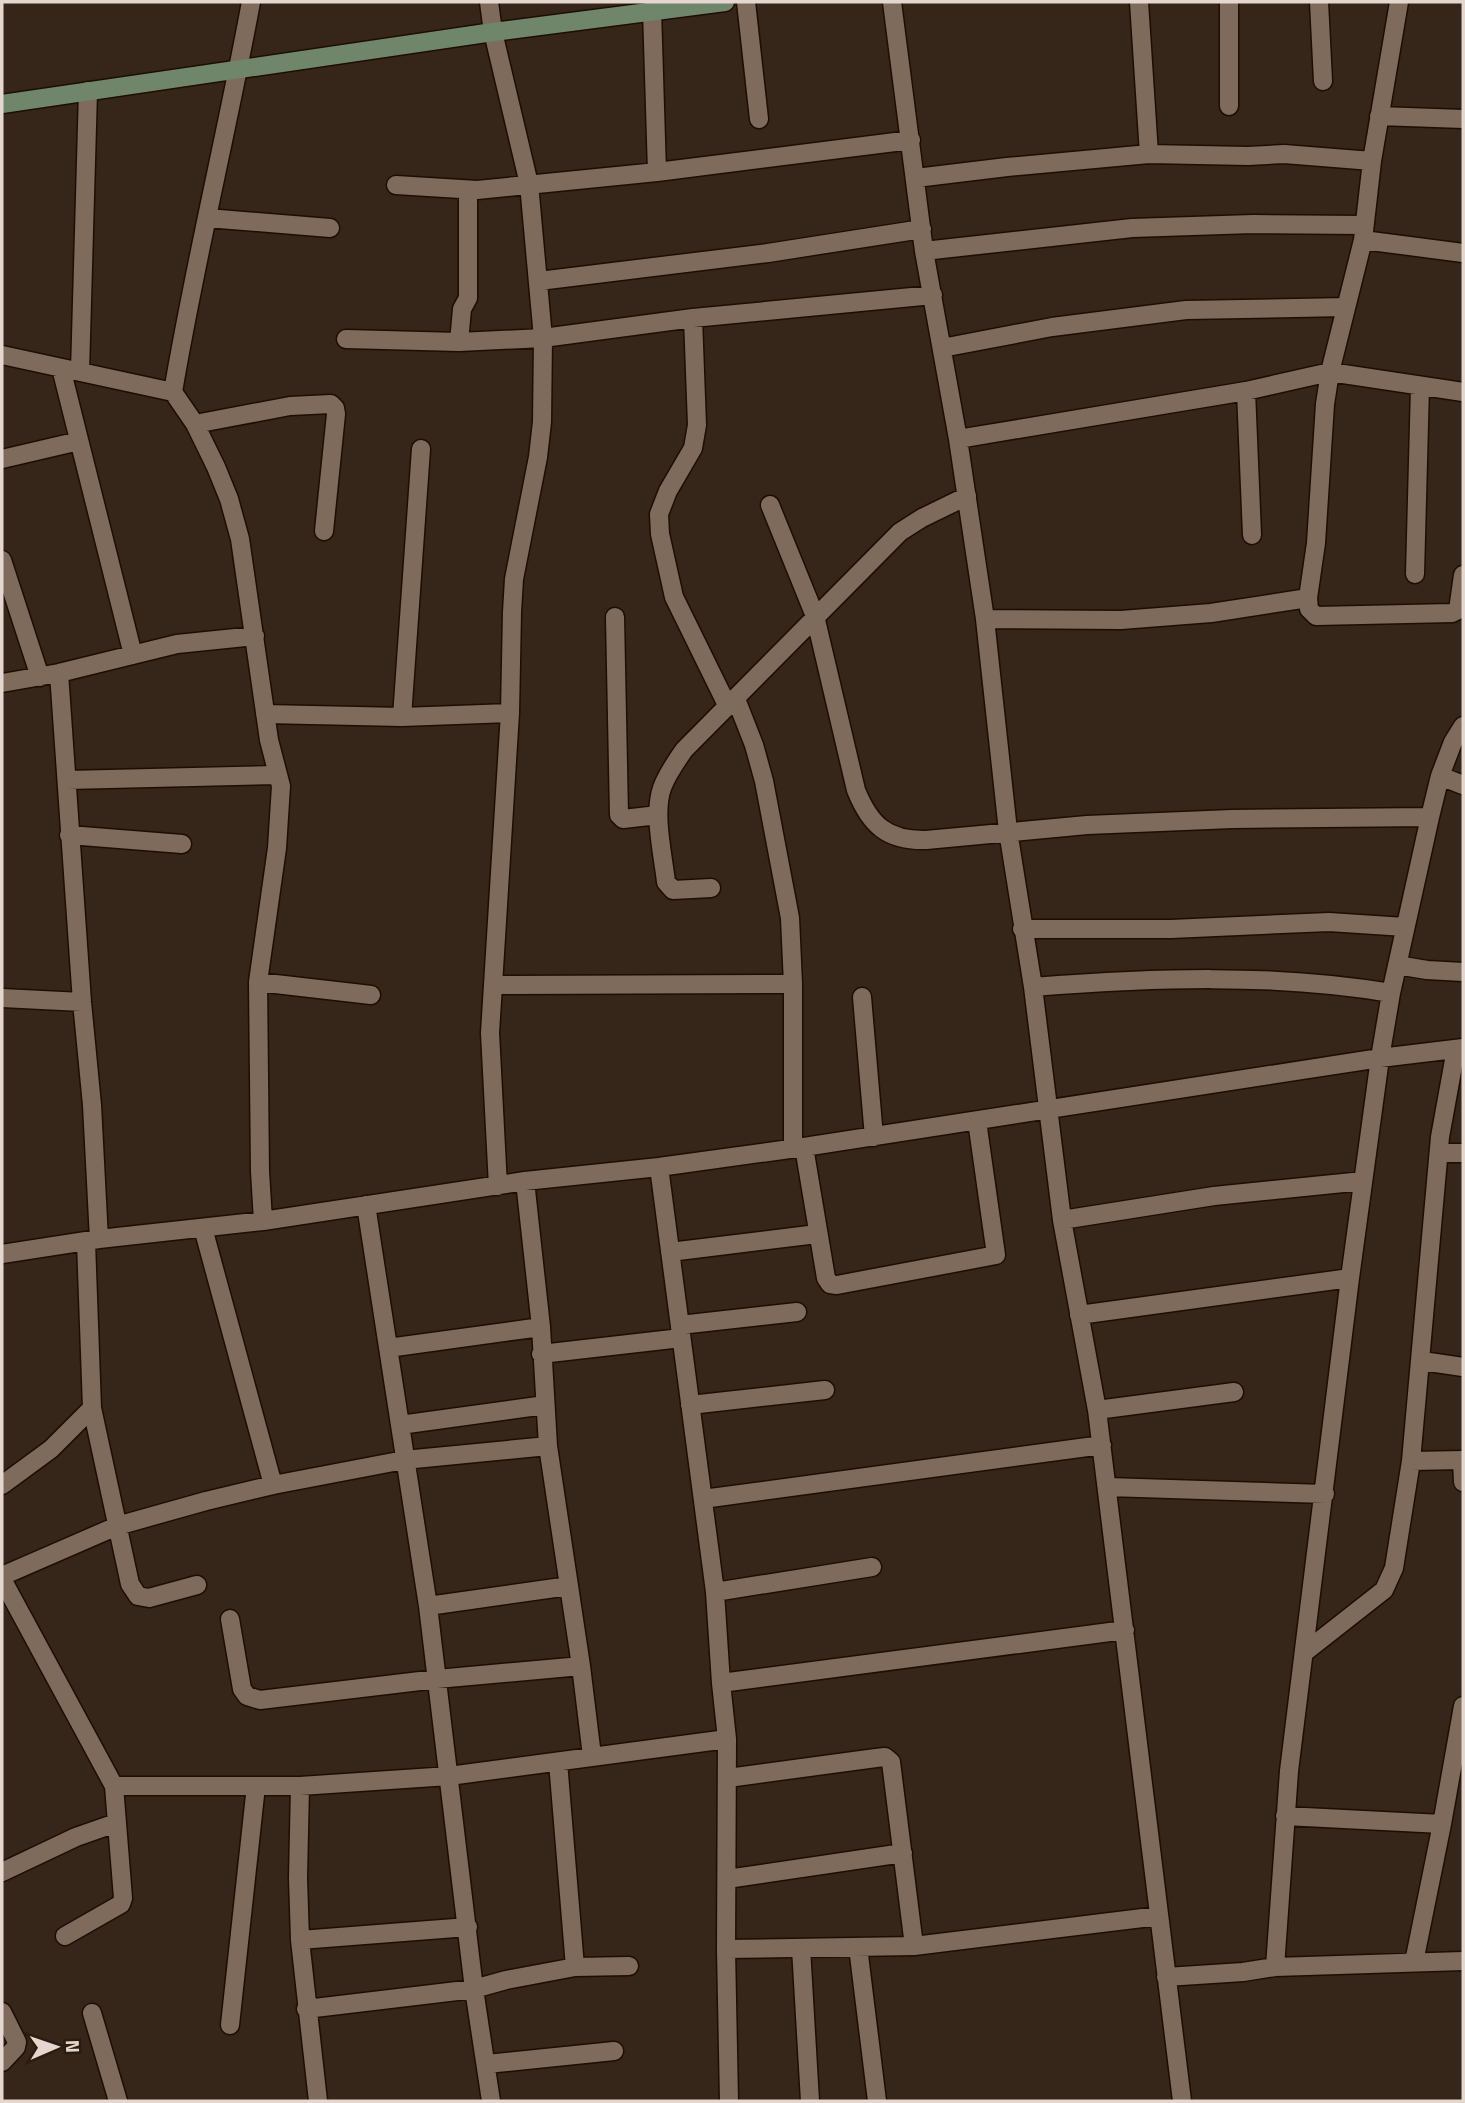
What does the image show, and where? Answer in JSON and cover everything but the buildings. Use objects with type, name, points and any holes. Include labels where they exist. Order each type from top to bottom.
[{"type":"street","points":[[173,392],[190,290],[251,2]]},
{"type":"street","points":[[489,2],[493,32],[529,184],[544,338],[542,422],[538,457],[514,579],[510,713],[490,1033],[498,1186]]},
{"type":"street","points":[[2,104],[493,32],[724,2]]},
{"type":"street","points":[[746,2],[759,119]]},
{"type":"street","points":[[892,2],[924,251],[958,439],[985,619],[1008,831],[1033,987],[1062,1220],[1097,1410],[1108,1487],[1182,2101]]},
{"type":"street","points":[[1139,2],[1149,154]]},
{"type":"street","points":[[1229,2],[1229,106]]},
{"type":"street","points":[[1319,2],[1323,81]]},
{"type":"street","points":[[1399,2],[1372,161],[1364,233],[1330,372],[1325,404],[1309,610],[1316,616],[1452,613],[1458,610],[1463,575]]},
{"type":"street","points":[[652,10],[657,172]]},
{"type":"street","points":[[80,372],[88,91]]},
{"type":"street","points":[[1379,116],[1463,119]]},
{"type":"street","points":[[396,185],[468,190],[657,172],[911,140]]},
{"type":"street","points":[[916,178],[1149,154],[1248,156],[1284,153],[1372,161]]},
{"type":"street","points":[[459,341],[462,309],[468,298],[468,190]]},
{"type":"street","points":[[207,218],[330,228]]},
{"type":"street","points":[[924,251],[1132,228],[1253,224],[1364,233],[1463,253]]},
{"type":"street","points":[[539,281],[768,253],[922,229]]},
{"type":"street","points":[[345,339],[459,341],[544,338],[693,318],[933,295]]},
{"type":"street","points":[[942,348],[1052,327],[1186,310],[1346,307]]},
{"type":"street","points":[[693,318],[697,425],[693,448],[668,491],[659,514],[660,534],[674,597],[754,745],[764,781],[790,918],[799,1147],[826,1278],[830,1284],[993,1257],[997,1253],[977,1121]]},
{"type":"street","points":[[2,355],[173,392],[195,424],[229,499],[240,540],[265,714],[281,795],[258,982],[263,1221]]},
{"type":"street","points":[[61,368],[133,655]]},
{"type":"street","points":[[958,439],[1246,391],[1330,372],[1463,392]]},
{"type":"street","points":[[1415,574],[1420,387]]},
{"type":"street","points":[[1246,391],[1252,535]]},
{"type":"street","points":[[195,424],[290,406],[331,404],[336,414],[324,531]]},
{"type":"street","points":[[2,459],[79,441]]},
{"type":"street","points":[[402,717],[421,449]]},
{"type":"street","points":[[711,887],[673,890],[668,887],[658,815],[661,790],[671,769],[684,750],[900,532],[967,496]]},
{"type":"street","points":[[769,505],[815,616],[856,790],[864,811],[884,832],[906,841],[1087,825],[1430,817]]},
{"type":"street","points":[[2,560],[40,677]]},
{"type":"street","points":[[985,619],[1121,620],[1211,613],[1308,598]]},
{"type":"street","points":[[615,617],[619,815],[623,819],[658,815]]},
{"type":"street","points":[[2,684],[194,642],[255,636]]},
{"type":"street","points":[[59,673],[69,835],[92,1105],[92,1408],[130,1584],[138,1596],[149,1598],[197,1585]]},
{"type":"street","points":[[265,714],[402,717],[510,713]]},
{"type":"street","points":[[1275,1967],[1285,1816],[1350,1278],[1380,1058],[1405,927],[1440,776],[1453,742],[1463,726]]},
{"type":"street","points":[[67,780],[277,775]]},
{"type":"street","points":[[1440,776],[1463,785]]},
{"type":"street","points":[[69,835],[182,844]]},
{"type":"street","points":[[1023,929],[1171,929],[1329,922],[1405,927]]},
{"type":"street","points":[[1397,965],[1463,972]]},
{"type":"street","points":[[1033,987],[1200,978],[1343,985],[1391,993]]},
{"type":"street","points":[[258,982],[371,995]]},
{"type":"street","points":[[493,985],[793,984]]},
{"type":"street","points":[[862,997],[874,1137]]},
{"type":"street","points":[[2,998],[82,1002]]},
{"type":"street","points":[[2,1254],[92,1240],[263,1221],[525,1181],[659,1167],[874,1137],[1380,1058],[1459,1049],[1438,1153],[1422,1361],[1411,1461],[1394,1568],[1384,1590],[1305,1651]]},
{"type":"street","points":[[1438,1153],[1463,1153]]},
{"type":"street","points":[[659,1167],[715,1592],[727,1739],[726,1949],[729,2101]]},
{"type":"street","points":[[525,1181],[541,1327],[548,1446],[592,1756]]},
{"type":"street","points":[[1062,1220],[1214,1196],[1363,1181]]},
{"type":"street","points":[[366,1205],[428,1606],[474,1989],[491,2101]]},
{"type":"street","points":[[203,1228],[273,1485]]},
{"type":"street","points":[[670,1252],[817,1234]]},
{"type":"street","points":[[1079,1315],[1350,1278]]},
{"type":"street","points":[[541,1354],[797,1312]]},
{"type":"street","points":[[388,1348],[541,1327]]},
{"type":"street","points":[[1422,1361],[1463,1367]]},
{"type":"street","points":[[690,1405],[825,1390]]},
{"type":"street","points":[[1097,1410],[1234,1392]]},
{"type":"street","points":[[400,1425],[545,1405]]},
{"type":"street","points":[[2,1485],[51,1449],[92,1408]]},
{"type":"street","points":[[703,1499],[1102,1445]]},
{"type":"street","points":[[65,1936],[121,1904],[114,1786],[2,1578],[117,1526],[160,1512],[273,1485],[404,1460],[548,1446]]},
{"type":"street","points":[[1411,1461],[1462,1460],[1463,1482]]},
{"type":"street","points":[[1108,1487],[1325,1494]]},
{"type":"street","points":[[715,1592],[872,1567]]},
{"type":"street","points":[[428,1606],[569,1586]]},
{"type":"street","points":[[230,1619],[242,1689],[247,1696],[260,1700],[437,1679],[581,1666]]},
{"type":"street","points":[[721,1683],[1125,1630]]},
{"type":"street","points":[[1414,1962],[1443,1824],[1463,1706]]},
{"type":"street","points":[[114,1786],[300,1786],[449,1776],[727,1739]]},
{"type":"street","points":[[728,1778],[885,1757],[891,1762],[914,1946]]},
{"type":"street","points":[[558,1762],[575,1967]]},
{"type":"street","points":[[230,2025],[256,1786]]},
{"type":"street","points":[[300,1786],[300,1940],[318,2101]]},
{"type":"street","points":[[1285,1816],[1443,1824]]},
{"type":"street","points":[[2,1872],[76,1837],[116,1823]]},
{"type":"street","points":[[727,1879],[903,1853]]},
{"type":"street","points":[[726,1949],[914,1946],[1159,1916]]},
{"type":"street","points":[[300,1940],[468,1927]]},
{"type":"street","points":[[858,1947],[877,2101]]},
{"type":"street","points":[[801,1948],[810,2101]]},
{"type":"street","points":[[1166,1977],[1275,1967],[1463,1961]]},
{"type":"street","points":[[306,2010],[474,1989],[575,1967],[629,1966]]},
{"type":"street","points":[[2,2011],[18,2042],[2,2062]]},
{"type":"street","points":[[92,2013],[118,2101]]},
{"type":"street","points":[[487,2064],[614,2051]]}]
